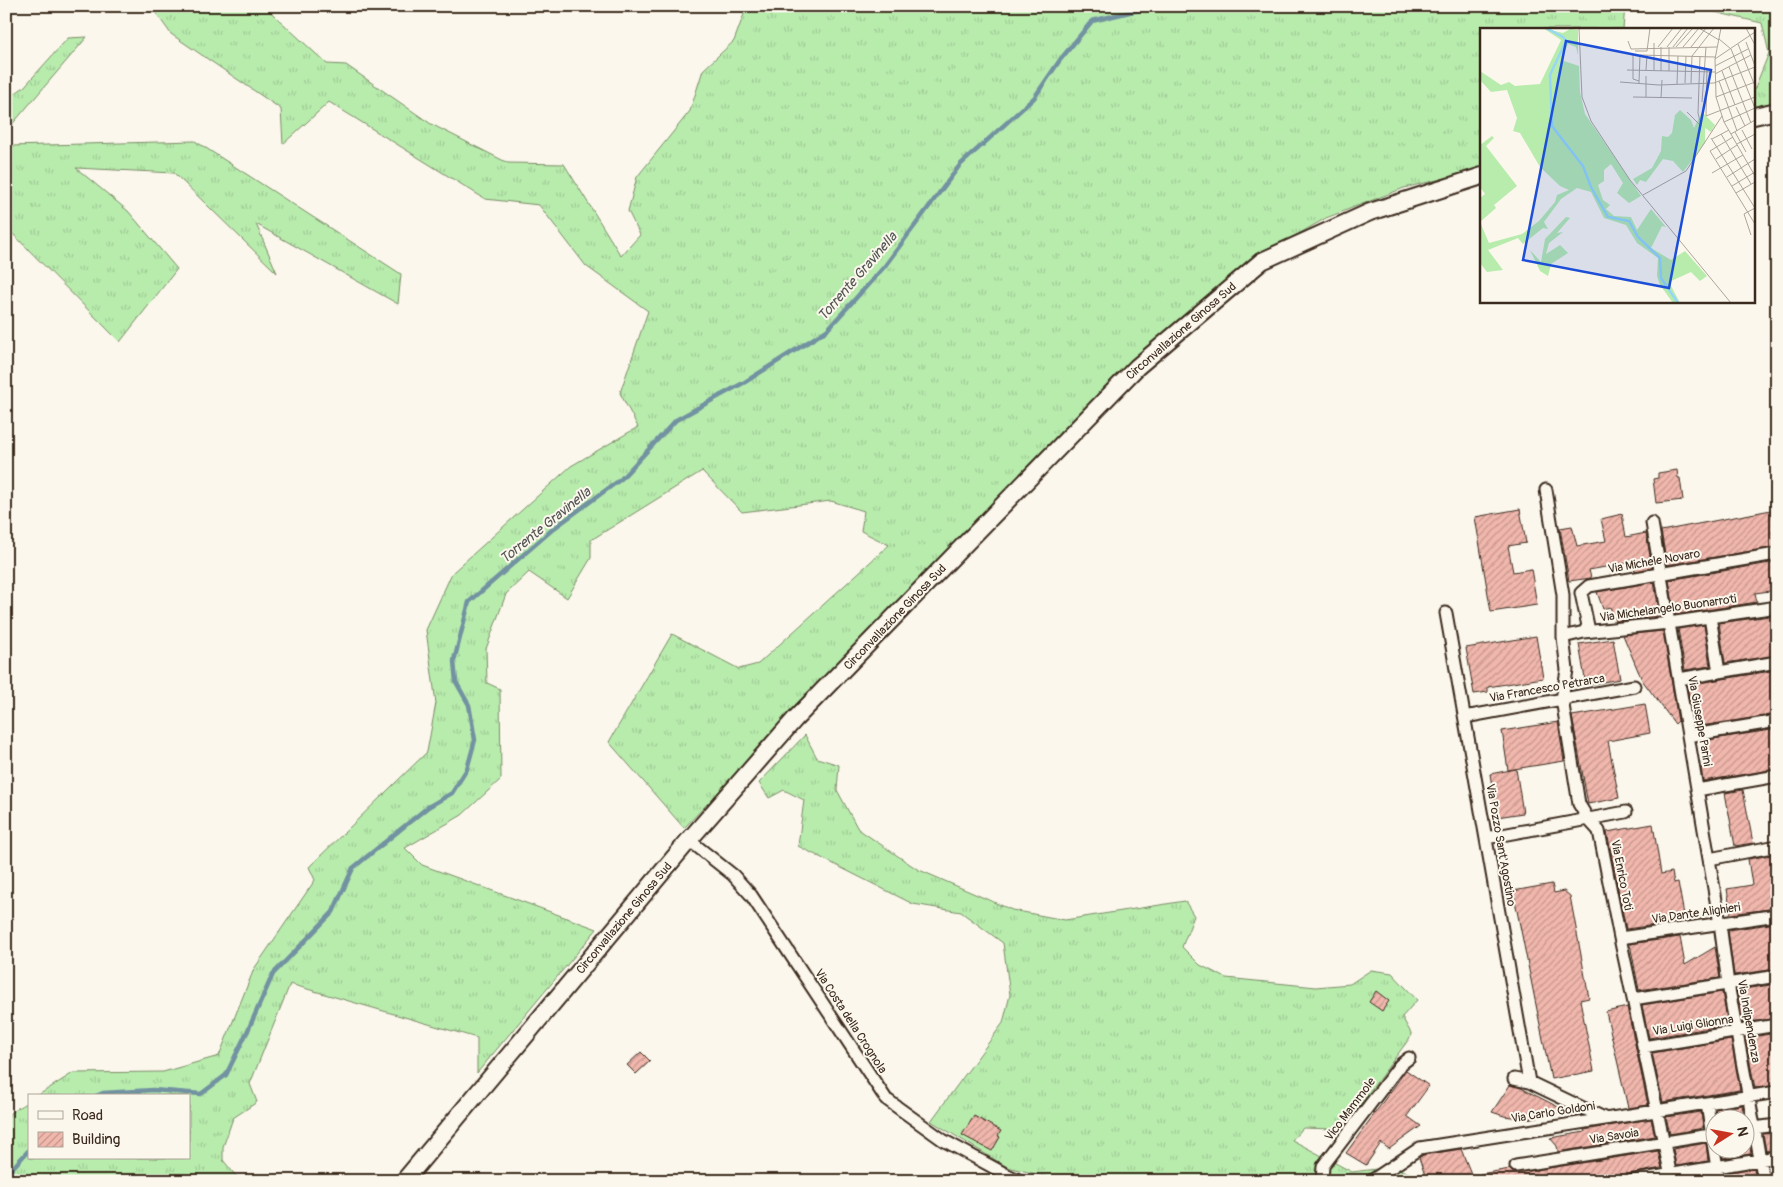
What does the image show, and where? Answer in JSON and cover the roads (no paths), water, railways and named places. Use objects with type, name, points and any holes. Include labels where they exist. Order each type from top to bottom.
[{"type":"main road","points":[[1756,116],[1777,111]]},
{"type":"main road","name":"Circonvallazione Ginosa Sud","points":[[404,1181],[689,840],[795,719],[1137,367],[1262,261],[1370,212],[1480,177]]},
{"type":"street","name":"Via Enrico Toti","points":[[1546,490],[1563,595],[1563,637],[1567,670],[1562,699],[1579,804],[1588,819],[1599,830],[1671,1178]]},
{"type":"street","name":"Via Giuseppe Parini","points":[[1652,523],[1720,924]]},
{"type":"street","name":"Via Michele Novaro","points":[[1584,632],[1588,626],[1581,593],[1589,586],[1776,554]]},
{"type":"street","name":"Via Michelangelo Buonarroti","points":[[1563,637],[1584,632],[1669,623],[1777,606]]},
{"type":"street","name":"Via Pozzo Sant'Agostino","points":[[1446,613],[1530,1082]]},
{"type":"street","points":[[1710,617],[1719,672]]},
{"type":"street","points":[[1679,678],[1777,662]]},
{"type":"street","name":"Via Francesco Petrarca","points":[[1464,717],[1634,686]]},
{"type":"street","points":[[1688,736],[1777,721]]},
{"type":"street","points":[[1697,790],[1777,776]]},
{"type":"street","points":[[1486,838],[1626,812]]},
{"type":"street","name":"Via Costa della Crognola","points":[[689,840],[733,874],[751,894],[886,1099],[943,1140],[1008,1176],[1021,1181]]},
{"type":"street","points":[[1709,859],[1777,846]]},
{"type":"street","name":"Via Dante Alighieri","points":[[1620,938],[1777,915]]},
{"type":"street","name":"Via Indipendenza","points":[[1720,924],[1749,1110]]},
{"type":"street","points":[[1633,999],[1777,976]]},
{"type":"street","name":"Via Luigi Glionna","points":[[1643,1047],[1777,1025]]},
{"type":"street","name":"Vico Mammole","points":[[1322,1181],[1324,1166],[1400,1065],[1409,1058]]},
{"type":"street","points":[[1514,1079],[1530,1082],[1604,1118]]},
{"type":"street","name":"Via Carlo Goldoni","points":[[1371,1181],[1420,1148],[1777,1092]]},
{"type":"street","points":[[1707,1104],[1708,1110]]},
{"type":"street","points":[[1756,1128],[1777,1124]]},
{"type":"street","name":"Via Savoia","points":[[1516,1166],[1706,1136]]},
{"type":"street","name":"Via Indipendenza","points":[[1756,1148],[1764,1181]]},
{"type":"street","points":[[1631,1181],[1671,1178],[1717,1167],[1777,1157]]},
{"type":"street","points":[[1716,1160],[1719,1181]]},
{"type":"waterway","name":"Torrente Gravinella","points":[[101,1094],[153,1090],[201,1094],[226,1075],[273,974],[333,912],[353,868],[428,807],[452,793],[467,769],[475,740],[469,705],[456,682],[454,661],[469,602],[553,529],[621,479],[676,420],[745,382],[827,330],[884,267],[960,165],[1034,98],[1060,60],[1092,21],[1155,6]]},
{"type":"waterway","name":"Torrente Gravinella","points":[[6,1175],[28,1151]]}]
